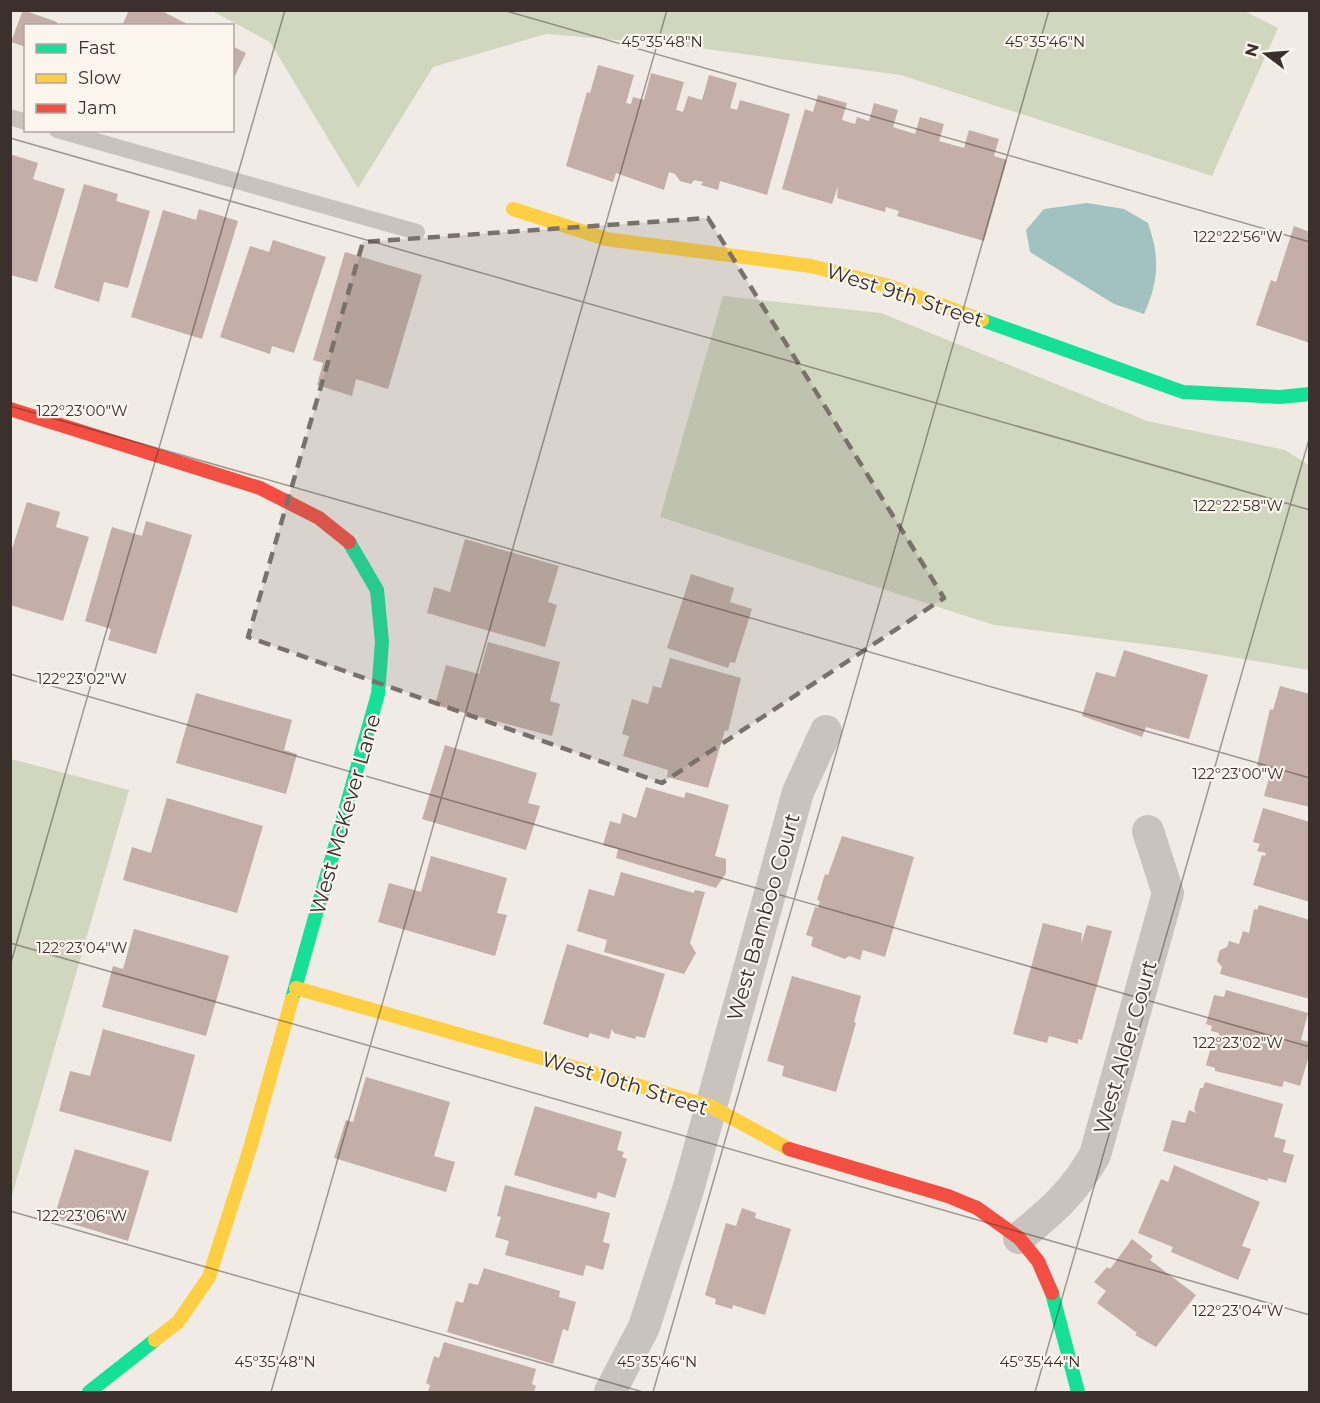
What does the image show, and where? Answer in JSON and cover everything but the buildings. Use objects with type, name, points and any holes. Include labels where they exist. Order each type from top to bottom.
[{"type":"street","name":"West 9th Street","points":[[513,209],[606,239],[811,266],[889,286],[1183,392],[1280,398],[1310,394]]},
{"type":"street","name":"West McKever Lane","points":[[10,410],[260,488],[319,518],[352,545],[377,590],[382,642],[378,694],[296,988],[209,1277],[178,1322],[89,1392]]},
{"type":"street","name":"West Bamboo Court","points":[[610,1392],[644,1327],[688,1190],[798,792],[826,731]]},
{"type":"street","name":"West Alder Court","points":[[1020,1238],[1058,1206],[1079,1183],[1095,1155],[1168,893],[1148,831]]},
{"type":"street","name":"West 10th Street","points":[[296,988],[710,1106],[796,1153],[948,1196],[977,1208],[1020,1238],[1038,1261],[1053,1295],[1078,1392]]},
{"type":"lane","points":[[64,132],[417,232]]},
{"type":"highlighted area","points":[[708,218],[944,598],[662,783],[248,637],[363,242]]},
{"type":"green space","points":[[1242,10],[1278,28],[1212,176],[901,75],[676,45],[546,34],[433,67],[358,188],[270,42],[212,11]]},
{"type":"green space","points":[[723,296],[881,313],[1147,421],[1285,450],[1309,465],[1309,670],[1190,650],[994,625],[660,517]]},
{"type":"green space","points":[[10,759],[129,790],[11,1199]]},
{"type":"water","points":[[1087,203],[1124,209],[1148,223],[1155,247],[1156,269],[1153,290],[1144,314],[1114,304],[1030,252],[1026,230],[1044,209]]},
{"type":"traffic: fast","points":[[982,320],[1183,392],[1280,397],[1310,394]]},
{"type":"traffic: fast","points":[[292,999],[378,694],[382,642],[377,590],[349,542]]},
{"type":"traffic: fast","points":[[1052,1293],[1078,1392]]},
{"type":"traffic: fast","points":[[89,1392],[155,1340]]},
{"type":"traffic: slow","points":[[513,209],[606,239],[811,266],[889,286],[982,320]]},
{"type":"traffic: slow","points":[[296,988],[710,1106],[789,1149]]},
{"type":"traffic: slow","points":[[155,1340],[178,1322],[209,1277],[251,1145],[292,999]]},
{"type":"traffic: jam","points":[[10,409],[260,488],[319,518],[349,542]]},
{"type":"traffic: jam","points":[[789,1149],[948,1196],[977,1208],[1019,1238],[1038,1261],[1052,1293]]}]
